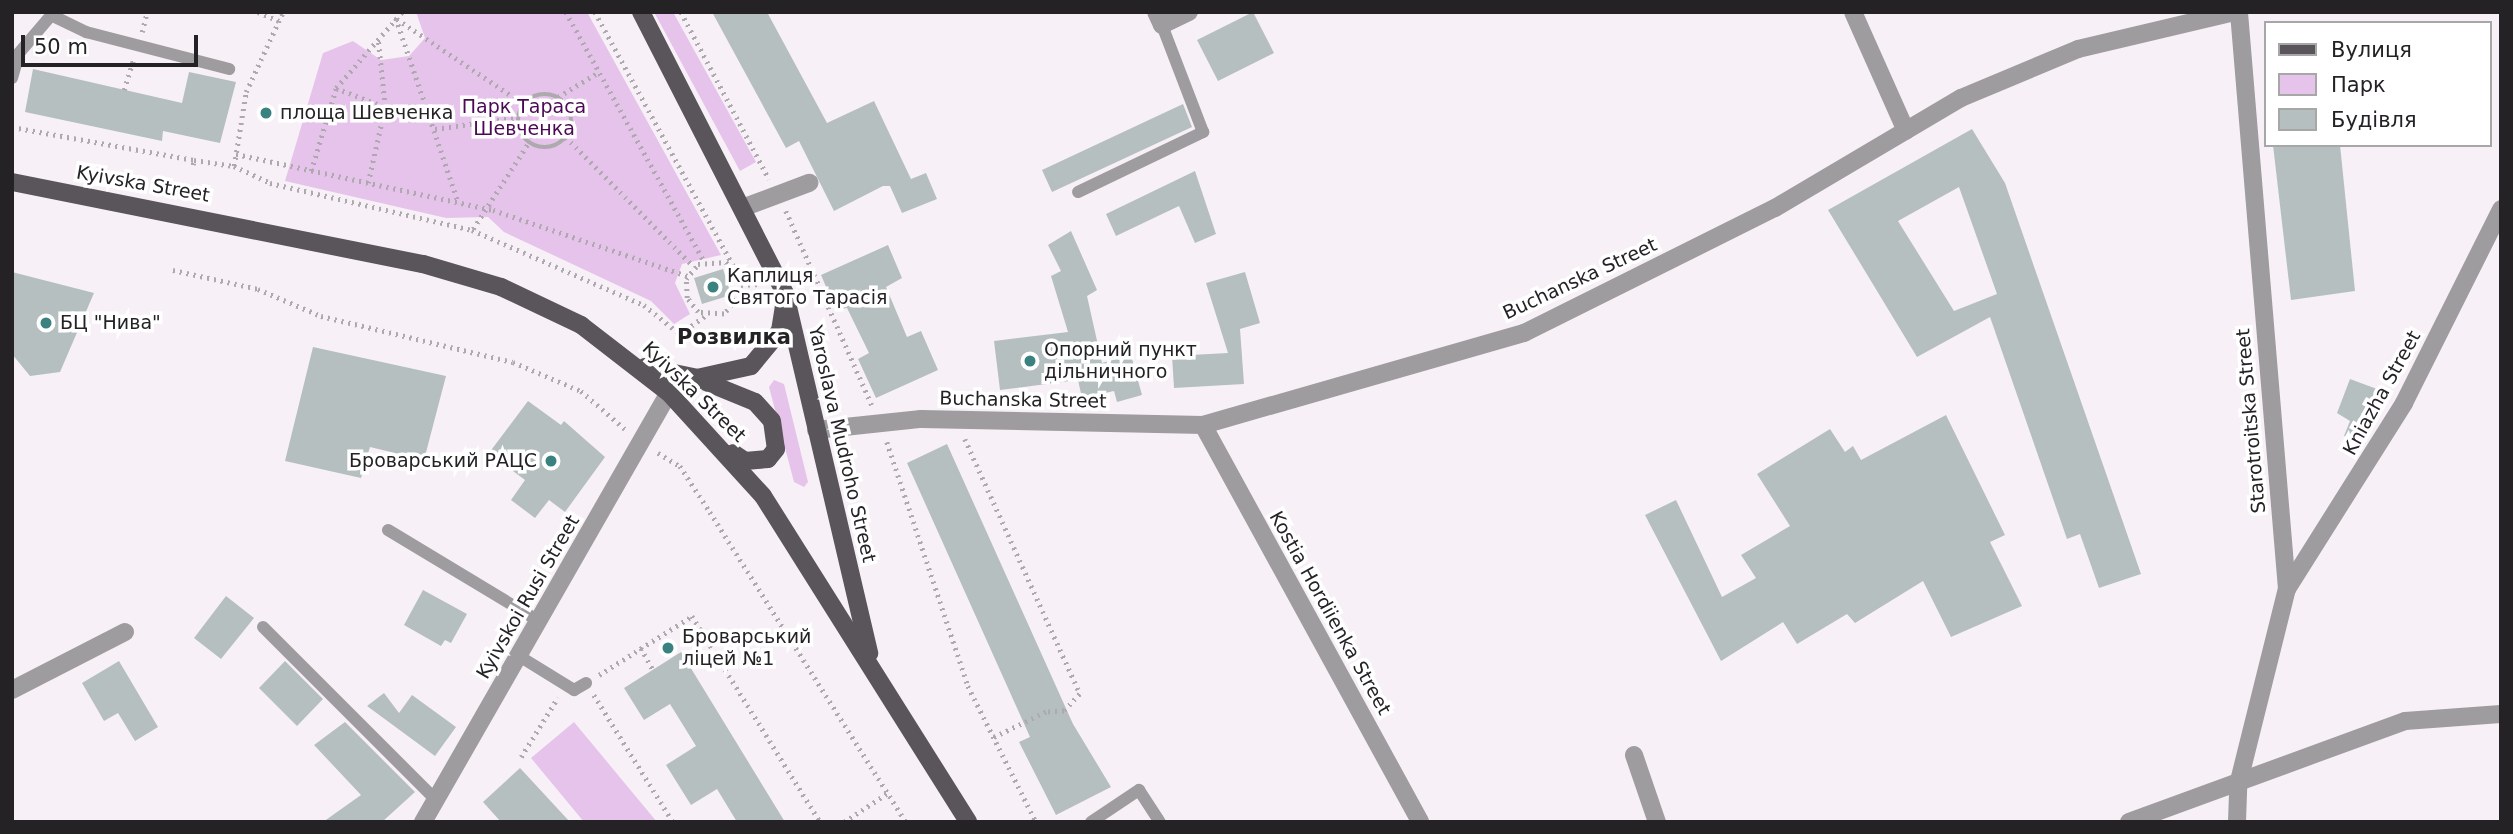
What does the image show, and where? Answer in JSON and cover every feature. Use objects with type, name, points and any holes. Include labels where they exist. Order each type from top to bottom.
[{"type":"main road","name":"Yaroslava Mudroho Street","points":[[641,12],[785,294],[872,667]]},
{"type":"main road","name":"Kyivska Street","points":[[12,182],[186,212],[470,277],[581,325],[634,361],[669,393],[720,444],[763,496],[968,822]]},
{"type":"main road","points":[[697,378],[734,373],[763,357],[780,331],[785,294]]},
{"type":"main road","points":[[634,361],[697,378],[755,402],[772,421],[776,449],[768,459],[745,461],[720,444]]},
{"type":"street","points":[[1159,18],[1189,12]]},
{"type":"street","points":[[1853,12],[1906,131]]},
{"type":"street","name":"Buchanska Street","points":[[816,430],[881,423],[957,420],[1203,425],[1524,333],[1776,208],[1961,98],[2078,49],[2237,12]]},
{"type":"street","name":"Starotroitska Street","points":[[2237,12],[2287,589],[2238,785],[2237,822]]},
{"type":"street","points":[[742,208],[809,183]]},
{"type":"street","name":"Kniazha Street","points":[[2287,589],[2404,403],[2501,209]]},
{"type":"street","name":"Kyivskoi Rusi Street","points":[[423,822],[669,393]]},
{"type":"street","name":"Kostia Hordiienka Street","points":[[1203,425],[1420,822]]},
{"type":"street","points":[[12,690],[125,632]]},
{"type":"street","points":[[2129,822],[2238,785],[2405,721],[2501,714]]},
{"type":"street","points":[[1634,755],[1657,822]]},
{"type":"lane","points":[[12,78],[19,53],[54,14],[86,32],[229,69]]},
{"type":"lane","points":[[1078,192],[1203,132],[1159,18]]},
{"type":"lane","points":[[388,530],[539,621]]},
{"type":"lane","points":[[262,627],[436,800]]},
{"type":"lane","points":[[520,656],[568,686],[586,683]]},
{"type":"lane","points":[[1091,822],[1139,790],[1160,822]]},
{"type":"path","points":[[258,12],[279,21]]},
{"type":"path","points":[[234,166],[246,92],[283,12]]},
{"type":"path","points":[[311,171],[336,88],[402,12]]},
{"type":"path","points":[[566,12],[704,261]]},
{"type":"path","points":[[12,127],[194,162],[234,166],[271,183],[472,230],[644,305],[680,334],[706,315],[732,309],[741,285],[739,276],[595,12]]},
{"type":"path","points":[[396,18],[524,104]]},
{"type":"path","points":[[396,18],[459,204]]},
{"type":"path","points":[[368,183],[385,107],[378,38]]},
{"type":"path","points":[[529,142],[519,117],[524,104],[538,95],[558,97],[599,72]]},
{"type":"path","points":[[336,88],[385,107],[428,108]]},
{"type":"path","points":[[529,142],[547,147],[566,137],[572,116],[558,97]]},
{"type":"path","points":[[435,129],[519,117]]},
{"type":"path","points":[[566,137],[694,267]]},
{"type":"path","points":[[472,230],[529,142]]},
{"type":"path","points":[[236,154],[484,209],[688,276]]},
{"type":"path","points":[[706,315],[687,298],[688,276],[694,267],[704,261],[726,262],[739,276]]},
{"type":"path","points":[[797,265],[805,261]]},
{"type":"path","points":[[173,270],[258,289],[321,316],[513,362],[581,390],[640,443],[680,466],[906,822]]},
{"type":"path","points":[[741,285],[760,284]]},
{"type":"path","points":[[957,420],[1080,694],[1064,711],[1046,712],[990,739]]},
{"type":"path","points":[[881,423],[990,739],[1037,822]]},
{"type":"path","points":[[674,822],[586,683],[692,616],[820,822]]},
{"type":"path","points":[[641,648],[653,670]]},
{"type":"path","points":[[521,757],[536,724],[568,686]]},
{"type":"path","points":[[844,822],[888,793]]},
{"type":"green space","name":"Парк Тараса Шевченка","points":[[416,12],[587,12],[721,255],[682,264],[675,283],[690,314],[674,324],[651,301],[504,232],[488,217],[446,218],[285,181],[323,53],[353,41],[381,60],[409,56],[425,38]]},
{"type":"green space","points":[[654,12],[673,12],[756,162],[740,171]]},
{"type":"green space","points":[[774,380],[784,384],[808,482],[804,487],[794,482],[769,387]]},
{"type":"green space","points":[[574,722],[657,822],[584,822],[531,758]]},
{"type":"building","points":[[712,12],[767,12],[827,123],[874,101],[911,179],[926,173],[937,199],[902,213],[890,186],[883,186],[834,211],[799,141],[786,148]]},
{"type":"building","points":[[1253,12],[1274,53],[1218,81],[1197,40]]},
{"type":"building","points":[[33,69],[182,103],[189,72],[236,82],[220,143],[163,131],[162,141],[25,112]]},
{"type":"building","points":[[1183,104],[1192,127],[1052,192],[1042,170]]},
{"type":"building","points":[[1972,129],[2005,183],[2141,574],[2099,588],[2080,534],[2067,539],[1990,317],[1917,357],[1828,210]],"holes":[[[1959,187],[1997,294],[1954,311],[1898,221]]]},
{"type":"building","points":[[2273,147],[2340,147],[2355,291],[2291,300]]},
{"type":"building","points":[[1195,171],[1216,234],[1195,243],[1179,206],[1116,236],[1106,214]]},
{"type":"building","points":[[1071,231],[1097,290],[1087,296],[1102,363],[1131,355],[1142,395],[1117,402],[1114,391],[1082,398],[1078,380],[1000,390],[994,341],[1068,332],[1051,276],[1061,271],[1048,245]]},
{"type":"building","points":[[888,245],[902,278],[886,287],[907,337],[921,331],[938,370],[876,398],[858,359],[869,353],[847,308],[836,310],[821,275]]},
{"type":"building","name":"Каплиця Святого Тарасія","points":[[723,269],[731,295],[702,304],[694,278]]},
{"type":"building","name":"БЦ \"Нива\"","points":[[12,272],[94,293],[60,372],[30,376],[12,354]]},
{"type":"building","points":[[1245,272],[1260,323],[1240,329],[1244,384],[1174,388],[1172,356],[1228,353],[1206,283]]},
{"type":"building","points":[[313,347],[446,376],[424,460],[370,447],[361,478],[285,461]]},
{"type":"building","points":[[2350,379],[2385,392],[2365,444],[2344,436],[2350,421],[2337,413]]},
{"type":"building","name":"Броварський РАЦС","points":[[528,401],[561,425],[564,421],[605,457],[565,512],[549,500],[535,518],[511,500],[525,480],[489,453]]},
{"type":"building","points":[[1946,415],[2005,535],[1990,542],[2022,606],[1951,637],[1923,581],[1855,623],[1847,614],[1797,644],[1783,622],[1721,661],[1645,515],[1676,500],[1722,597],[1756,578],[1741,555],[1790,526],[1757,474],[1830,429],[1845,452],[1853,446],[1861,460]]},
{"type":"building","points":[[947,444],[1073,724],[1111,787],[1056,815],[1019,742],[1030,737],[907,463]]},
{"type":"building","points":[[423,590],[467,614],[451,643],[445,640],[441,646],[404,625]]},
{"type":"building","points":[[226,596],[254,618],[221,659],[194,638]]},
{"type":"building","points":[[681,652],[785,822],[737,822],[717,789],[691,805],[666,765],[696,746],[670,704],[644,720],[624,688]]},
{"type":"building","points":[[119,661],[158,727],[135,741],[118,713],[104,721],[82,683]]},
{"type":"building","points":[[285,661],[323,699],[297,726],[259,688]]},
{"type":"building","points":[[384,693],[399,713],[412,695],[456,727],[435,756],[367,706]]},
{"type":"building","points":[[345,722],[415,792],[382,822],[323,822],[361,795],[314,745]]},
{"type":"building","points":[[520,768],[570,822],[501,822],[483,802]]},
{"type":"place","name":"площа Шевченка","points":[[266,113]]},
{"type":"place","name":"Каплиця Святого Тарасія","points":[[713,287]]},
{"type":"place","name":"БЦ \"Нива\"","points":[[46,323]]},
{"type":"place","name":"Опорний пункт дільничного","points":[[1030,361]]},
{"type":"place","name":"Броварський РАЦС","points":[[551,461]]},
{"type":"place","name":"Броварський ліцей №1","points":[[668,648]]},
{"type":"district","name":"Розвилка","points":[[734,337]]}]
